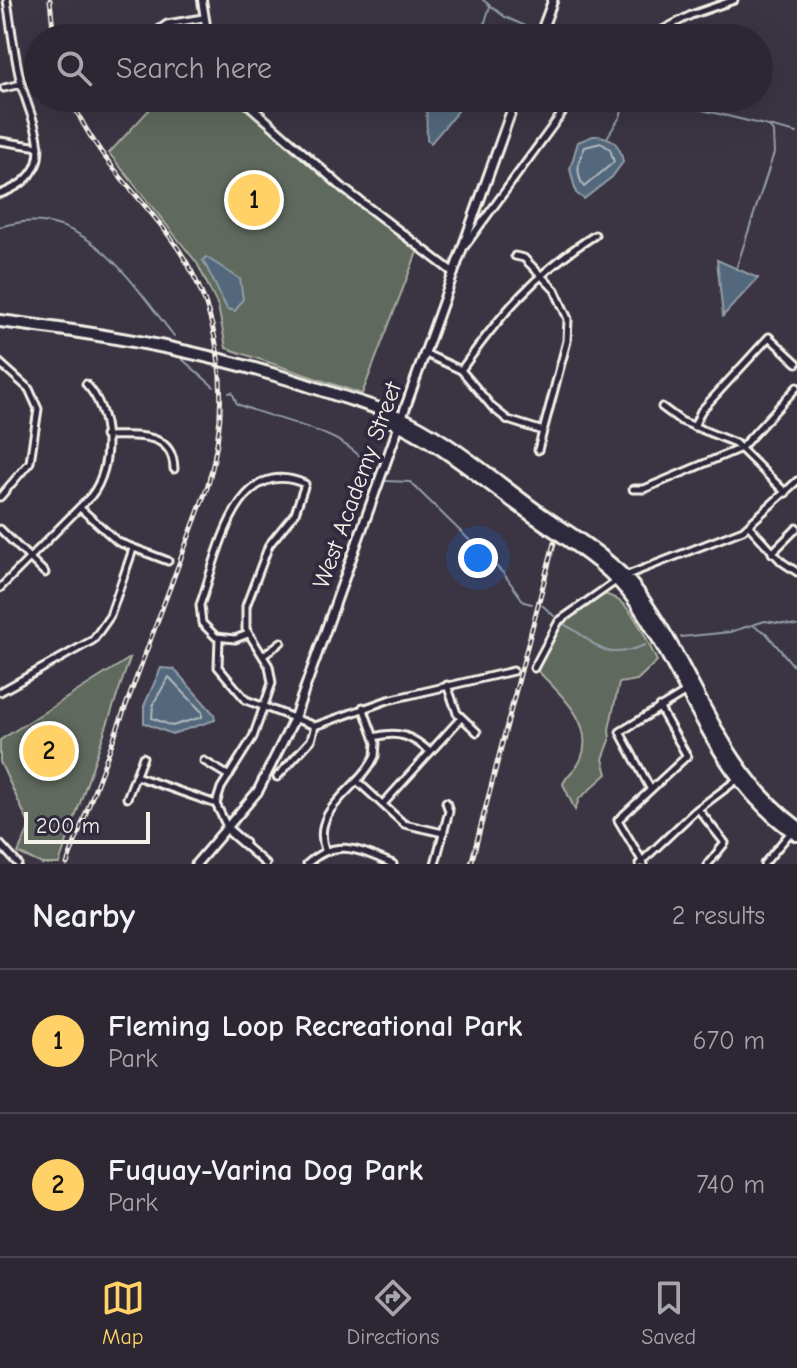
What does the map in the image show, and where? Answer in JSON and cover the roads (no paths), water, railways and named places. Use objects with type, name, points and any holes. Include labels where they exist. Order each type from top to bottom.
[{"type":"highway","points":[[0,321],[187,351],[271,371],[402,422],[448,445],[597,551],[648,606],[741,777]]},
{"type":"highway","points":[[621,578],[687,692],[760,805],[795,831]]},
{"type":"main road","points":[[544,24],[553,0]]},
{"type":"main road","name":"West Academy Street","points":[[196,864],[228,829],[264,781],[294,719],[511,112]]},
{"type":"street","points":[[0,10],[7,0]]},
{"type":"street","points":[[7,0],[24,92]]},
{"type":"street","points":[[202,0],[204,24]]},
{"type":"street","points":[[674,24],[734,0]]},
{"type":"street","points":[[167,24],[203,18]]},
{"type":"street","points":[[4,88],[21,84]]},
{"type":"street","points":[[0,194],[12,189],[31,171],[39,147],[32,112]]},
{"type":"street","points":[[257,112],[344,189],[454,273]]},
{"type":"street","points":[[464,246],[563,112]]},
{"type":"street","points":[[0,141],[39,147]]},
{"type":"street","points":[[461,370],[513,300],[541,274],[595,235]]},
{"type":"street","points":[[515,256],[524,258],[541,274],[562,301],[569,328],[538,450]]},
{"type":"street","points":[[694,427],[701,411],[769,337],[797,363]]},
{"type":"street","points":[[426,354],[461,370],[500,415],[543,431]]},
{"type":"street","points":[[0,363],[29,389],[38,409],[30,462],[0,497]]},
{"type":"street","points":[[0,588],[80,508],[102,480],[105,436],[101,404],[86,384]]},
{"type":"street","points":[[633,489],[644,489],[741,448],[797,387]]},
{"type":"street","points":[[662,407],[694,427],[741,448],[786,493]]},
{"type":"street","points":[[105,436],[151,437],[169,448],[174,469]]},
{"type":"street","points":[[216,804],[253,737],[272,683],[263,656],[248,634],[245,615],[266,553],[295,513],[305,484],[285,477],[268,478],[252,487],[239,501],[200,605],[202,623],[219,638],[235,639],[248,634]]},
{"type":"street","points":[[534,668],[559,621],[621,578],[647,565],[717,542],[749,526],[797,481]]},
{"type":"street","points":[[80,508],[112,538],[168,561]]},
{"type":"street","points":[[749,526],[772,553],[797,572]]},
{"type":"street","points":[[772,553],[797,528]]},
{"type":"street","points":[[0,529],[45,573]]},
{"type":"street","points":[[0,692],[93,640],[103,629],[133,549]]},
{"type":"street","points":[[219,638],[218,667],[246,700],[263,709],[315,726],[330,724],[363,707],[513,671]]},
{"type":"street","points":[[263,656],[281,642]]},
{"type":"street","points":[[447,685],[454,708],[477,732]]},
{"type":"street","points":[[650,788],[620,732],[687,692]]},
{"type":"street","points":[[325,850],[322,834],[324,819],[375,756],[374,737],[363,707]]},
{"type":"street","points":[[659,707],[687,756],[618,820],[641,863],[698,809],[741,777]]},
{"type":"street","points":[[383,804],[461,718]]},
{"type":"street","points":[[277,777],[311,740],[315,726]]},
{"type":"street","points":[[374,737],[388,733],[407,735],[430,752]]},
{"type":"street","points":[[127,798],[143,757]]},
{"type":"street","points":[[204,761],[229,776]]},
{"type":"street","points":[[136,776],[216,804],[228,829],[266,864]]},
{"type":"street","points":[[357,781],[409,826],[443,833]]},
{"type":"street","points":[[435,864],[449,811],[446,802]]},
{"type":"street","points":[[698,809],[725,843],[708,864]]},
{"type":"street","points":[[764,864],[795,831]]},
{"type":"street","points":[[0,844],[8,859],[18,864]]},
{"type":"street","points":[[307,864],[325,850],[357,848],[393,864]]},
{"type":"water","points":[[426,112],[457,112],[431,143],[427,140]]},
{"type":"water","points":[[593,136],[614,142],[623,162],[612,177],[584,199],[576,193],[570,169],[578,142]]},
{"type":"water","points":[[206,257],[240,279],[243,299],[235,311],[227,309],[203,260]]},
{"type":"water","points":[[717,260],[758,278],[723,316]]},
{"type":"water","points":[[161,668],[174,669],[214,714],[215,720],[172,734],[144,723],[144,706]]},
{"type":"waterway","points":[[483,0],[505,17],[521,24]]},
{"type":"waterway","points":[[484,24],[490,6]]},
{"type":"waterway","points":[[608,136],[622,112]]},
{"type":"waterway","points":[[711,112],[797,133]]},
{"type":"waterway","points":[[736,269],[774,153],[773,132],[769,126]]},
{"type":"waterway","points":[[0,227],[29,221],[56,224],[79,234],[121,270],[174,336]]},
{"type":"waterway","points":[[182,359],[214,387]]},
{"type":"waterway","points":[[229,393],[232,392],[237,404],[332,438],[364,461],[376,477]]},
{"type":"waterway","points":[[386,481],[410,482],[504,574],[524,602],[532,604]]},
{"type":"waterway","points":[[542,605],[554,616]]},
{"type":"waterway","points":[[681,637],[730,632],[765,621],[797,626]]},
{"type":"waterway","points":[[561,623],[607,651],[617,652],[645,645]]},
{"type":"waterway","points":[[754,626],[766,633],[797,670]]},
{"type":"railway","points":[[50,0],[53,24]]},
{"type":"railway","points":[[67,864],[207,488],[215,456],[221,390],[212,326],[188,265],[170,237],[103,154],[77,112]]},
{"type":"railway","points":[[471,864],[554,543]]},
{"type":"place","name":"Fleming Loop Recreational Park","points":[[254,200]]},
{"type":"place","name":"Fuquay-Varina Dog Park","points":[[49,751]]}]
